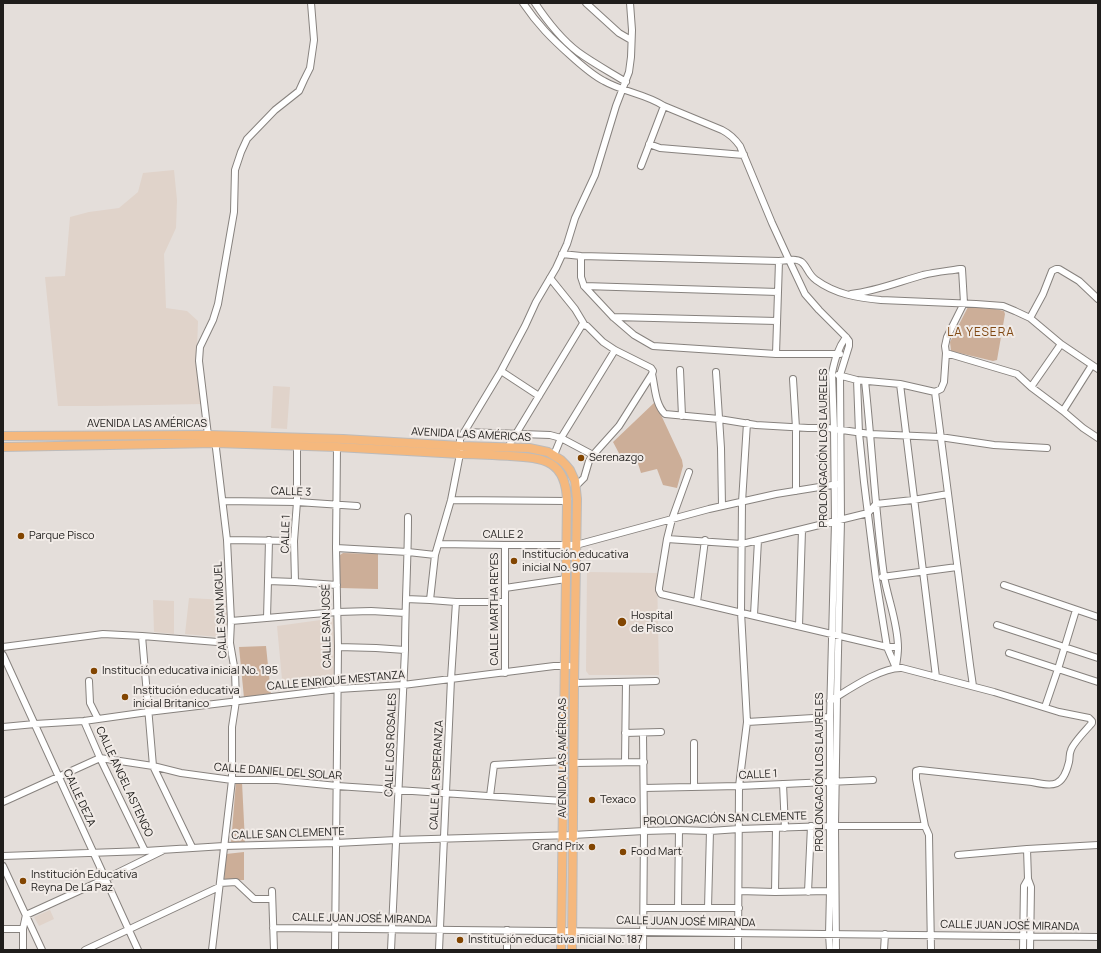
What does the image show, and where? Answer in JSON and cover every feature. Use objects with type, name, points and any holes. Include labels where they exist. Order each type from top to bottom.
[{"type":"main road","name":"AVENIDA LAS AMÉRICAS","points":[[3,436],[176,435],[297,446],[526,457],[539,459],[554,467],[562,476],[566,489],[567,501],[561,950]]},
{"type":"main road","points":[[176,435],[176,444]]},
{"type":"main road","name":"AVENIDA LAS AMÉRICAS","points":[[3,447],[176,444],[213,438],[344,440],[529,448],[543,450],[554,454],[561,460],[570,470],[576,486],[577,499],[572,950]]},
{"type":"main road","points":[[564,785],[574,785]]},
{"type":"street","name":"CALLE SAN MIGUEL","points":[[212,950],[232,780],[232,728],[236,701],[230,643],[231,621],[227,540],[223,501],[199,361],[200,347],[214,320],[218,304],[234,212],[235,170],[247,139],[276,110],[299,91],[310,68],[314,40],[310,3]]},
{"type":"street","points":[[524,3],[538,24],[555,43],[583,67],[604,81],[622,90],[656,101],[664,106],[716,127],[730,134],[735,139],[740,146],[772,223],[805,294],[846,336]]},
{"type":"street","points":[[535,3],[546,19],[570,46],[626,82]]},
{"type":"street","points":[[586,3],[620,33],[631,40]]},
{"type":"street","points":[[430,600],[435,555],[451,500],[460,454],[460,439],[501,371],[550,278],[562,254],[575,218],[594,175],[631,66],[630,3]]},
{"type":"street","points":[[641,166],[664,106]]},
{"type":"street","points":[[649,144],[660,148],[744,155]]},
{"type":"street","points":[[562,254],[581,256],[779,261],[796,259],[803,263],[812,278],[822,285],[856,298],[992,305],[1004,306],[1015,310],[1030,318],[1061,344],[1098,369]]},
{"type":"street","points":[[581,256],[581,277],[584,286],[613,317],[634,335],[653,346],[776,354],[846,354]]},
{"type":"street","points":[[776,354],[779,261]]},
{"type":"street","points":[[832,373],[857,380],[900,384],[935,392],[941,389],[944,382],[945,346],[947,338],[964,303],[962,269],[923,275],[880,289],[848,295]]},
{"type":"street","points":[[1030,318],[1044,294],[1052,271],[1056,269],[1059,269],[1079,281],[1098,299]]},
{"type":"street","points":[[550,278],[576,309],[584,324],[603,342],[614,350],[651,368],[653,371],[652,374],[660,409],[665,414],[796,428],[837,429],[870,434],[940,437],[994,445],[1047,448]]},
{"type":"street","points":[[584,286],[778,292]]},
{"type":"street","points":[[613,317],[777,321]]},
{"type":"street","points":[[508,447],[584,324]]},
{"type":"street","name":"PROLONGACIÓN LOS LAURELES","points":[[832,934],[830,891],[837,697],[841,483],[837,429],[832,373],[841,343],[846,336],[850,343],[840,375],[837,429],[834,485],[835,522],[830,701],[833,781]]},
{"type":"street","points":[[1031,387],[1061,344]]},
{"type":"street","points":[[554,454],[561,438],[614,350]]},
{"type":"street","points":[[946,353],[1017,374],[1031,387],[1098,438]]},
{"type":"street","points":[[1063,411],[1092,365]]},
{"type":"street","points":[[680,370],[682,416]]},
{"type":"street","points":[[501,371],[539,396]]},
{"type":"street","points":[[716,372],[721,448],[722,506]]},
{"type":"street","points":[[576,486],[584,478],[589,461],[593,455],[619,426],[652,374]]},
{"type":"street","points":[[793,379],[796,428],[796,491]]},
{"type":"street","points":[[857,380],[859,433],[876,579],[887,647],[896,668]]},
{"type":"street","points":[[865,381],[884,577],[896,628],[898,647],[896,668]]},
{"type":"street","points":[[900,384],[905,435],[936,677]]},
{"type":"street","points":[[935,392],[973,686]]},
{"type":"street","points":[[738,950],[739,786],[748,722],[741,612],[742,502],[747,423]]},
{"type":"street","points":[[464,432],[550,435],[561,438],[593,455]]},
{"type":"street","name":"CALLE 1","points":[[295,582],[294,541],[297,502],[297,446]]},
{"type":"street","name":"CALLE SAN JOSÉ","points":[[335,950],[338,689],[336,548],[337,447]]},
{"type":"street","points":[[689,472],[672,519],[667,538],[659,588],[660,593],[838,636],[887,647],[898,647]]},
{"type":"street","points":[[576,545],[722,506],[776,494],[841,483]]},
{"type":"street","points":[[667,538],[742,544],[868,513],[876,504],[914,500],[948,494]]},
{"type":"street","points":[[451,500],[567,501]]},
{"type":"street","name":"CALLE 3","points":[[223,501],[297,502],[357,506]]},
{"type":"street","name":"CALLE LOS ROSALES","points":[[391,950],[405,650],[408,516]]},
{"type":"street","points":[[799,626],[802,530]]},
{"type":"street","points":[[227,540],[294,541]]},
{"type":"street","points":[[267,618],[269,540]]},
{"type":"street","points":[[697,602],[705,540]]},
{"type":"street","points":[[754,616],[758,540]]},
{"type":"street","name":"CALLE 2","points":[[439,544],[576,545]]},
{"type":"street","name":"CALLE MARTHA REYES","points":[[505,545],[505,673]]},
{"type":"street","points":[[336,548],[435,555]]},
{"type":"street","points":[[876,579],[957,566]]},
{"type":"street","points":[[505,588],[566,579]]},
{"type":"street","points":[[268,582],[337,585]]},
{"type":"street","points":[[1004,585],[1098,617]]},
{"type":"street","points":[[406,599],[456,602],[505,602]]},
{"type":"street","name":"CALLE LA ESPERANZA","points":[[439,950],[451,679],[456,602]]},
{"type":"street","points":[[1045,707],[1076,610]]},
{"type":"street","points":[[231,621],[337,612],[371,611],[405,613]]},
{"type":"street","points":[[997,625],[1098,658]]},
{"type":"street","points":[[3,647],[103,634],[230,643]]},
{"type":"street","points":[[142,636],[153,766],[192,847]]},
{"type":"street","points":[[338,647],[405,650]]},
{"type":"street","points":[[1009,653],[1098,682]]},
{"type":"street","name":"CALLE DEZA","points":[[3,655],[138,950]]},
{"type":"street","name":"CALLE ENRIQUE MESTANZA","points":[[3,727],[84,721],[338,689],[403,686],[451,679],[574,666]]},
{"type":"street","points":[[830,701],[873,676],[892,668],[902,668],[973,686],[1059,712],[1089,718],[1092,721],[1071,749],[1068,765],[1060,782],[1050,786],[1032,782],[917,770],[915,773],[916,779],[925,826],[929,835],[932,935],[931,950]]},
{"type":"street","points":[[89,681],[90,703],[98,719]]},
{"type":"street","points":[[574,683],[656,681]]},
{"type":"street","points":[[626,682],[626,762]]},
{"type":"street","points":[[748,722],[830,716]]},
{"type":"street","name":"CALLE ANGEL ASTENGO","points":[[84,721],[100,758],[146,851]]},
{"type":"street","points":[[625,733],[661,732]]},
{"type":"street","points":[[643,950],[644,733]]},
{"type":"street","points":[[694,743],[694,788]]},
{"type":"street","points":[[3,802],[100,758]]},
{"type":"street","name":"CALLE DANIEL DEL SOLAR","points":[[100,758],[153,766],[181,774],[232,780],[276,780],[337,786],[563,802]]},
{"type":"street","points":[[490,796],[494,765],[564,761]]},
{"type":"street","points":[[574,763],[644,762]]},
{"type":"street","name":"CALLE 1","points":[[644,788],[694,788],[873,780]]},
{"type":"street","points":[[784,784],[785,828]]},
{"type":"street","points":[[808,892],[811,826]]},
{"type":"street","name":"PROLONGACIÓN SAN CLEMENTE","points":[[573,835],[679,830],[710,832],[739,829],[811,826],[925,826]]},
{"type":"street","points":[[830,950],[832,934],[832,826]]},
{"type":"street","points":[[775,892],[776,828]]},
{"type":"street","points":[[678,908],[679,830]]},
{"type":"street","points":[[708,908],[710,832]]},
{"type":"street","name":"CALLE SAN CLEMENTE","points":[[3,856],[146,851],[192,847],[573,835]]},
{"type":"street","points":[[958,855],[1098,845]]},
{"type":"street","points":[[26,915],[106,879],[166,849]]},
{"type":"street","points":[[1028,849],[1028,879],[1031,887],[1030,950]]},
{"type":"street","points":[[3,866],[42,950]]},
{"type":"street","points":[[1023,950],[1024,886],[1028,879]]},
{"type":"street","points":[[85,950],[220,885],[236,882],[254,899],[272,899]]},
{"type":"street","points":[[272,891],[274,950]]},
{"type":"street","points":[[739,891],[830,891]]},
{"type":"street","points":[[644,908],[739,908]]},
{"type":"street","points":[[23,950],[23,929],[26,915]]},
{"type":"street","name":"CALLE JUAN JOSÉ MIRANDA","points":[[273,928],[1098,937]]},
{"type":"street","points":[[3,930],[23,929]]},
{"type":"street","points":[[507,930],[507,950]]},
{"type":"street","points":[[832,934],[836,950]]},
{"type":"street","points":[[884,950],[885,934]]},
{"type":"shaded area","points":[[174,170],[177,200],[176,228],[164,254],[166,308],[187,311],[198,321],[197,350],[203,404],[58,406],[45,277],[65,276],[70,217],[89,212],[119,208],[138,192],[143,173]]},
{"type":"shaded area","points":[[968,307],[1004,311],[1005,314],[997,360],[993,361],[951,351],[950,342]]},
{"type":"shaded area","points":[[273,386],[290,387],[287,429],[271,428]]},
{"type":"shaded area","points":[[655,402],[682,460],[683,466],[677,488],[663,485],[657,469],[641,473],[635,454],[621,457],[613,442]]},
{"type":"shaded area","points":[[343,553],[378,554],[378,589],[340,588],[340,555]]},
{"type":"shaded area","name":"Hospital de Pisco","points":[[587,572],[657,573],[659,675],[589,675],[586,671]]},
{"type":"shaded area","points":[[189,598],[226,600],[225,605],[230,606],[229,638],[185,634]]},
{"type":"shaded area","points":[[153,600],[174,601],[174,634],[154,632]]},
{"type":"shaded area","points":[[335,618],[335,685],[283,690],[277,626]]},
{"type":"shaded area","points":[[266,646],[271,695],[244,698],[239,647]]},
{"type":"shaded area","points":[[236,782],[242,782],[245,842],[231,843]]},
{"type":"shaded area","points":[[244,852],[244,880],[224,881],[226,854]]},
{"type":"shaded area","points":[[50,910],[54,919],[39,926],[34,917]]},
{"type":"place","name":"Serenazgo","points":[[581,458]]},
{"type":"place","name":"Parque Pisco","points":[[21,536]]},
{"type":"place","name":"Institución educativa inicial No. 907","points":[[514,561]]},
{"type":"place","name":"Hospital de Pisco","points":[[622,622]]},
{"type":"place","name":"Institución educativa inicial No. 195","points":[[94,671]]},
{"type":"place","name":"Institución educativa inicial Britanico","points":[[125,697]]},
{"type":"place","name":"Texaco","points":[[592,800]]},
{"type":"place","name":"Grand Prix","points":[[592,847]]},
{"type":"place","name":"Food Mart","points":[[623,852]]},
{"type":"place","name":"Institución Educativa Reyna De La Paz","points":[[23,881]]},
{"type":"place","name":"Institución educativa inicial No. 187","points":[[460,940]]},
{"type":"district","name":"LA YESERA","points":[[981,333]]}]
